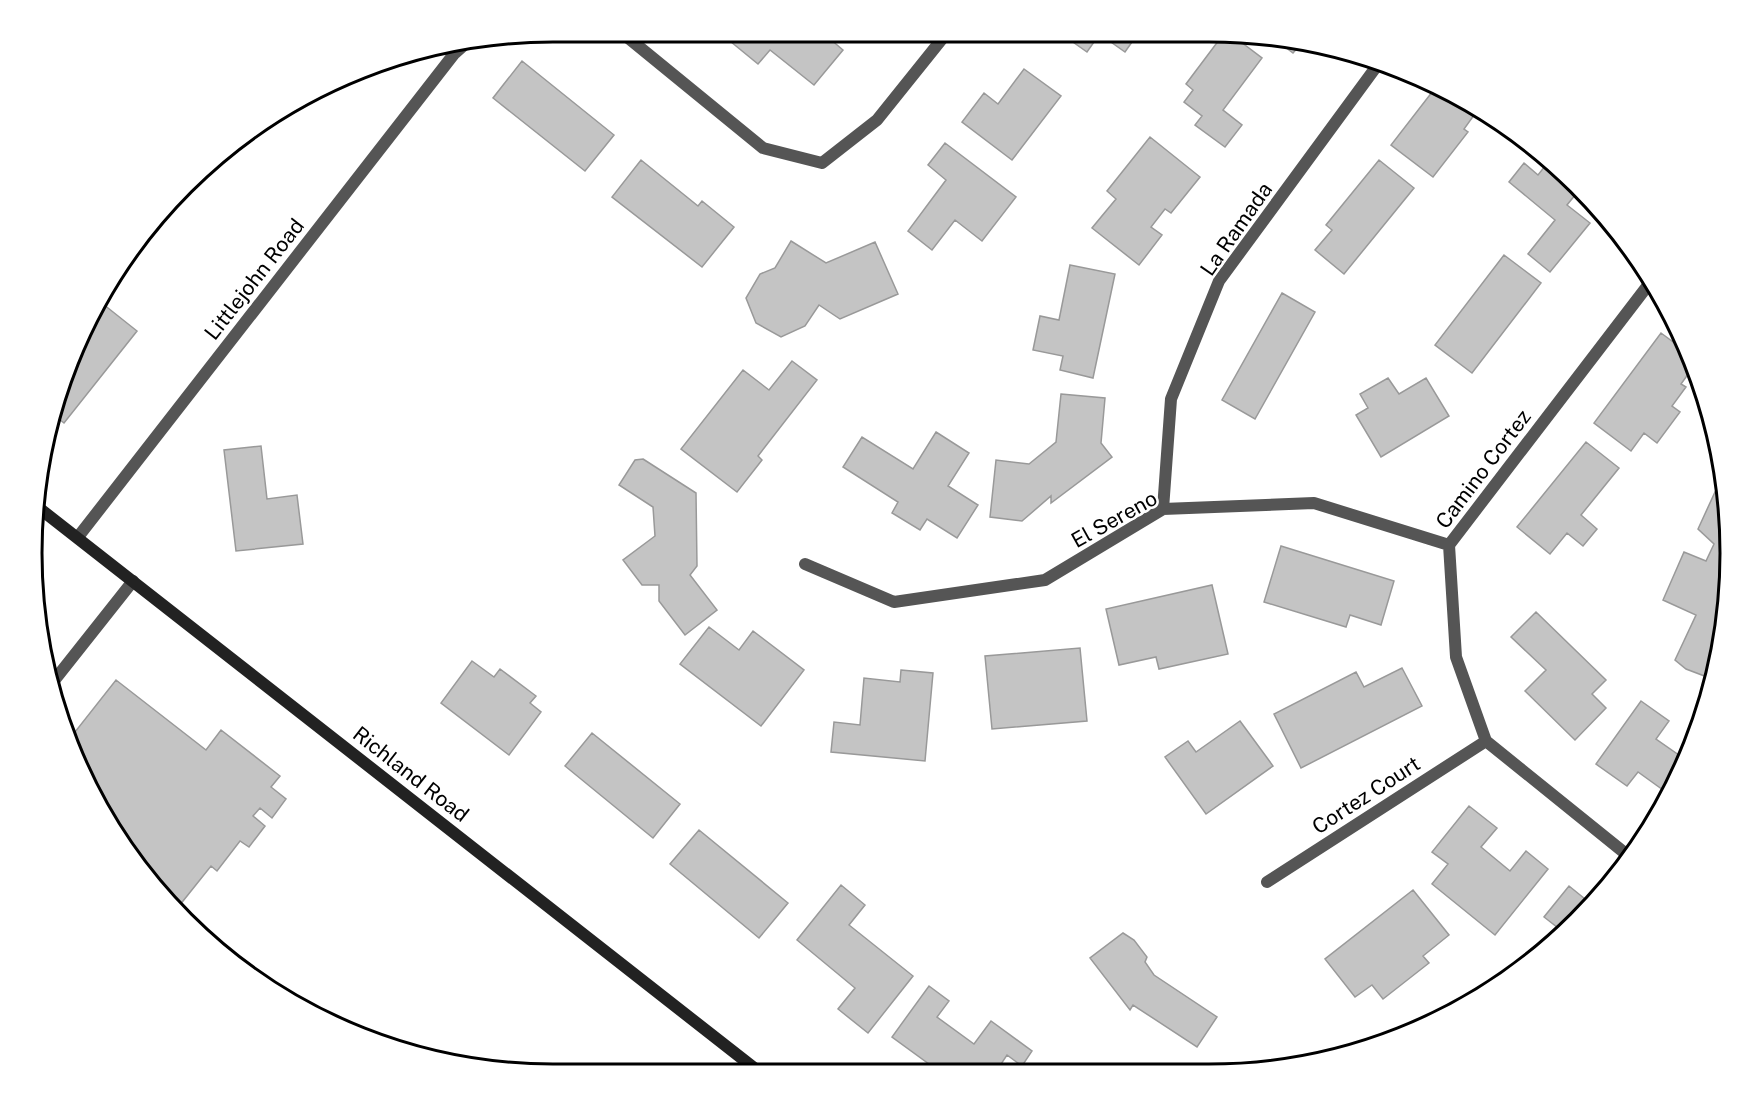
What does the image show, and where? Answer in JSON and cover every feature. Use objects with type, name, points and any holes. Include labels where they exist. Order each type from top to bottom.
[{"type":"street","points":[[633,42],[763,148],[822,163],[877,120],[940,42]]},
{"type":"street","name":"Littlejohn Road","points":[[78,537],[458,51]]},
{"type":"street","name":"La Ramada","points":[[1163,509],[1171,399],[1219,281],[1374,69]]},
{"type":"street","name":"Camino Cortez","points":[[1486,741],[1456,657],[1449,545],[1646,288]]},
{"type":"street","name":"El Sereno","points":[[804,564],[894,602],[1046,580],[1163,509],[1314,503],[1449,545]]},
{"type":"street","name":"Richland Road","points":[[44,512],[749,1064]]},
{"type":"street","points":[[57,677],[133,581]]},
{"type":"street","points":[[1486,741],[1623,852]]},
{"type":"street","name":"Cortez Court","points":[[1267,882],[1486,741]]},
{"type":"building","points":[[731,42],[834,42],[843,50],[814,85],[770,50],[758,64]]},
{"type":"building","points":[[1073,42],[1094,42],[1087,52]]},
{"type":"building","points":[[1111,42],[1132,42],[1125,52]]},
{"type":"building","points":[[1217,42],[1242,43],[1262,58],[1223,110],[1242,125],[1225,147],[1195,125],[1202,116],[1184,102],[1193,90],[1186,84]]},
{"type":"building","points":[[522,61],[614,135],[585,171],[493,98]]},
{"type":"building","points":[[1024,69],[1061,96],[1012,160],[962,122],[984,93],[998,104]]},
{"type":"building","points":[[1431,93],[1474,116],[1464,129],[1468,132],[1433,177],[1391,145]]},
{"type":"building","points":[[1150,137],[1200,177],[1171,213],[1165,209],[1151,227],[1162,235],[1139,265],[1092,228],[1116,199],[1107,191]]},
{"type":"building","points":[[945,143],[1016,197],[982,241],[955,220],[932,250],[908,231],[946,180],[928,165]]},
{"type":"building","points":[[641,160],[698,206],[702,201],[734,227],[702,267],[612,197]]},
{"type":"building","points":[[1379,160],[1414,188],[1344,274],[1315,250],[1332,230],[1326,225]]},
{"type":"building","points":[[1524,163],[1538,175],[1544,167],[1546,169],[1574,196],[1567,205],[1590,223],[1550,272],[1528,254],[1555,220],[1509,182]]},
{"type":"building","points":[[791,241],[826,263],[875,242],[898,294],[840,319],[819,305],[805,326],[781,337],[756,323],[746,298],[760,274],[775,268]]},
{"type":"building","points":[[1504,255],[1541,283],[1472,373],[1435,345]]},
{"type":"building","points":[[1070,265],[1115,274],[1093,378],[1060,370],[1063,356],[1033,350],[1040,316],[1059,320]]},
{"type":"building","points":[[1282,293],[1315,312],[1255,419],[1222,400]]},
{"type":"building","points":[[106,306],[137,331],[64,423],[60,419],[69,389],[81,357]]},
{"type":"building","points":[[1661,333],[1674,343],[1688,375],[1681,384],[1686,387],[1672,406],[1680,412],[1657,443],[1644,433],[1631,451],[1594,423]]},
{"type":"building","points":[[792,361],[817,380],[758,456],[762,460],[737,492],[681,449],[743,370],[769,390]]},
{"type":"building","points":[[1388,378],[1399,394],[1426,378],[1449,416],[1381,457],[1356,415],[1368,408],[1360,394]]},
{"type":"building","points":[[1061,394],[1105,398],[1101,443],[1112,457],[1051,503],[1051,496],[1022,521],[990,517],[996,460],[1029,464],[1056,442]]},
{"type":"building","points":[[936,432],[969,453],[948,486],[978,505],[957,538],[927,519],[920,530],[892,513],[898,502],[843,467],[862,437],[913,469]]},
{"type":"building","points":[[1586,442],[1619,468],[1581,515],[1597,529],[1583,546],[1567,533],[1550,554],[1517,527]]},
{"type":"building","points":[[261,446],[267,499],[297,495],[303,544],[236,551],[224,450]]},
{"type":"building","points":[[643,459],[696,493],[697,566],[690,575],[717,610],[685,635],[659,601],[659,585],[642,585],[623,560],[655,536],[653,507],[619,485],[635,460]]},
{"type":"building","points":[[1717,493],[1720,553],[1719,586],[1716,620],[1705,676],[1686,669],[1675,660],[1696,615],[1663,600],[1684,552],[1706,561],[1714,544],[1698,529]]},
{"type":"building","points":[[1281,546],[1394,581],[1381,625],[1350,615],[1346,627],[1264,602]]},
{"type":"building","points":[[1212,585],[1228,654],[1159,669],[1156,657],[1119,665],[1106,609]]},
{"type":"building","points":[[1536,612],[1606,680],[1592,694],[1606,708],[1575,740],[1525,691],[1546,670],[1511,637]]},
{"type":"building","points":[[709,627],[739,650],[753,631],[804,670],[761,726],[680,664]]},
{"type":"building","points":[[1080,648],[1087,721],[992,729],[985,656]]},
{"type":"building","points":[[472,661],[494,677],[500,669],[536,696],[530,703],[541,712],[509,755],[441,703]]},
{"type":"building","points":[[1402,668],[1422,706],[1301,768],[1274,714],[1356,672],[1364,687]]},
{"type":"building","points":[[901,670],[933,673],[925,761],[831,752],[834,722],[860,725],[864,678],[900,682]]},
{"type":"building","points":[[116,680],[206,750],[221,730],[280,776],[271,787],[286,799],[272,818],[260,808],[253,816],[265,826],[249,847],[240,841],[217,871],[211,866],[181,903],[128,837],[95,779],[75,732]]},
{"type":"building","points":[[1641,701],[1669,721],[1656,739],[1678,755],[1662,789],[1638,772],[1627,786],[1596,764]]},
{"type":"building","points":[[1240,721],[1273,766],[1206,814],[1165,757],[1188,741],[1196,752]]},
{"type":"building","points":[[592,733],[680,804],[653,838],[565,766]]},
{"type":"building","points":[[1469,806],[1497,828],[1481,847],[1510,871],[1526,851],[1548,869],[1495,935],[1432,884],[1448,864],[1432,852]]},
{"type":"building","points":[[699,830],[788,903],[759,938],[670,864]]},
{"type":"building","points":[[841,885],[865,905],[849,925],[913,976],[868,1033],[838,1009],[855,988],[797,940]]},
{"type":"building","points":[[1569,886],[1585,899],[1557,927],[1544,917]]},
{"type":"building","points":[[1413,890],[1449,935],[1423,956],[1429,963],[1383,999],[1372,985],[1355,997],[1325,959]]},
{"type":"building","points":[[1123,933],[1134,940],[1147,957],[1145,962],[1154,975],[1217,1017],[1197,1047],[1133,1005],[1130,1010],[1090,958]]},
{"type":"building","points":[[929,986],[949,1001],[937,1017],[974,1044],[991,1021],[1032,1051],[1023,1064],[1019,1064],[1007,1055],[1001,1064],[929,1064],[892,1037]]}]
